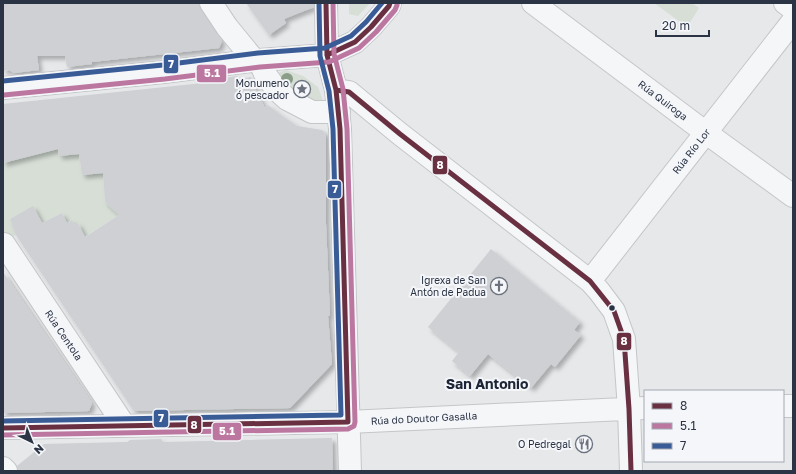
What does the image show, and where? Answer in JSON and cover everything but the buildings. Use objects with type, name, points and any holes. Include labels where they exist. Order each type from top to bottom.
[{"type":"street","points":[[211,3],[227,27],[257,60],[276,89],[287,99],[312,112],[339,112]]},
{"type":"street","points":[[326,3],[327,55],[336,90],[339,112],[350,471]]},
{"type":"street","points":[[3,88],[164,72],[257,60],[327,55],[361,37],[390,3]]},
{"type":"street","name":"Rúa Quiroga","points":[[533,3],[793,196]]},
{"type":"street","points":[[785,3],[793,9]]},
{"type":"street","name":"Rúa Río Lor","points":[[590,281],[793,21]]},
{"type":"street","points":[[336,90],[349,92],[400,134],[590,281],[599,291],[614,311],[624,339],[637,409],[631,471]]},
{"type":"street","name":"Rúa Centola","points":[[4,244],[124,425]]},
{"type":"street","name":"Rúa do Doutor Gasalla","points":[[3,428],[348,422],[637,409]]},
{"type":"street","points":[[3,468],[6,471]]},
{"type":"shaded area","points":[[349,3],[370,3],[358,16],[349,14]]},
{"type":"shaded area","points":[[654,3],[692,3],[699,8],[687,27]]},
{"type":"shaded area","points":[[286,70],[303,76],[318,87],[323,101],[319,106],[284,91],[278,73]]},
{"type":"shaded area","points":[[58,149],[59,156],[79,154],[82,175],[103,173],[105,202],[119,215],[78,241],[69,233],[81,227],[78,223],[74,225],[71,220],[67,223],[62,213],[42,223],[32,207],[10,219],[16,235],[3,241],[3,163]]},
{"type":"transit line","name":"7","points":[[3,421],[341,415],[333,129],[329,91],[320,56],[319,3]]},
{"type":"transit line","name":"8","points":[[3,428],[348,422],[340,129],[336,90],[327,55],[326,3]]},
{"type":"transit line","name":"5.1","points":[[3,435],[348,429],[354,426],[347,129],[343,89],[334,54],[333,3]]},
{"type":"transit line","name":"7","points":[[3,81],[163,65],[258,53],[325,48],[351,36],[366,22],[382,3]]},
{"type":"transit line","name":"8","points":[[327,55],[355,42],[371,27],[390,3]]},
{"type":"transit line","name":"5.1","points":[[4,95],[165,79],[260,67],[329,62],[359,48],[376,32],[395,10],[397,5]]},
{"type":"transit line","name":"8","points":[[336,90],[349,92],[400,134],[590,281],[614,311],[624,339],[629,409],[631,471]]},
{"type":"place","name":"Monumeno ó pescador","points":[[302,89]]},
{"type":"place","name":"Igrexa de San Antón de Padua","points":[[499,286]]},
{"type":"place","name":"O Pedregal","points":[[584,444]]},
{"type":"district","name":"San Antonio","points":[[487,384]]}]
